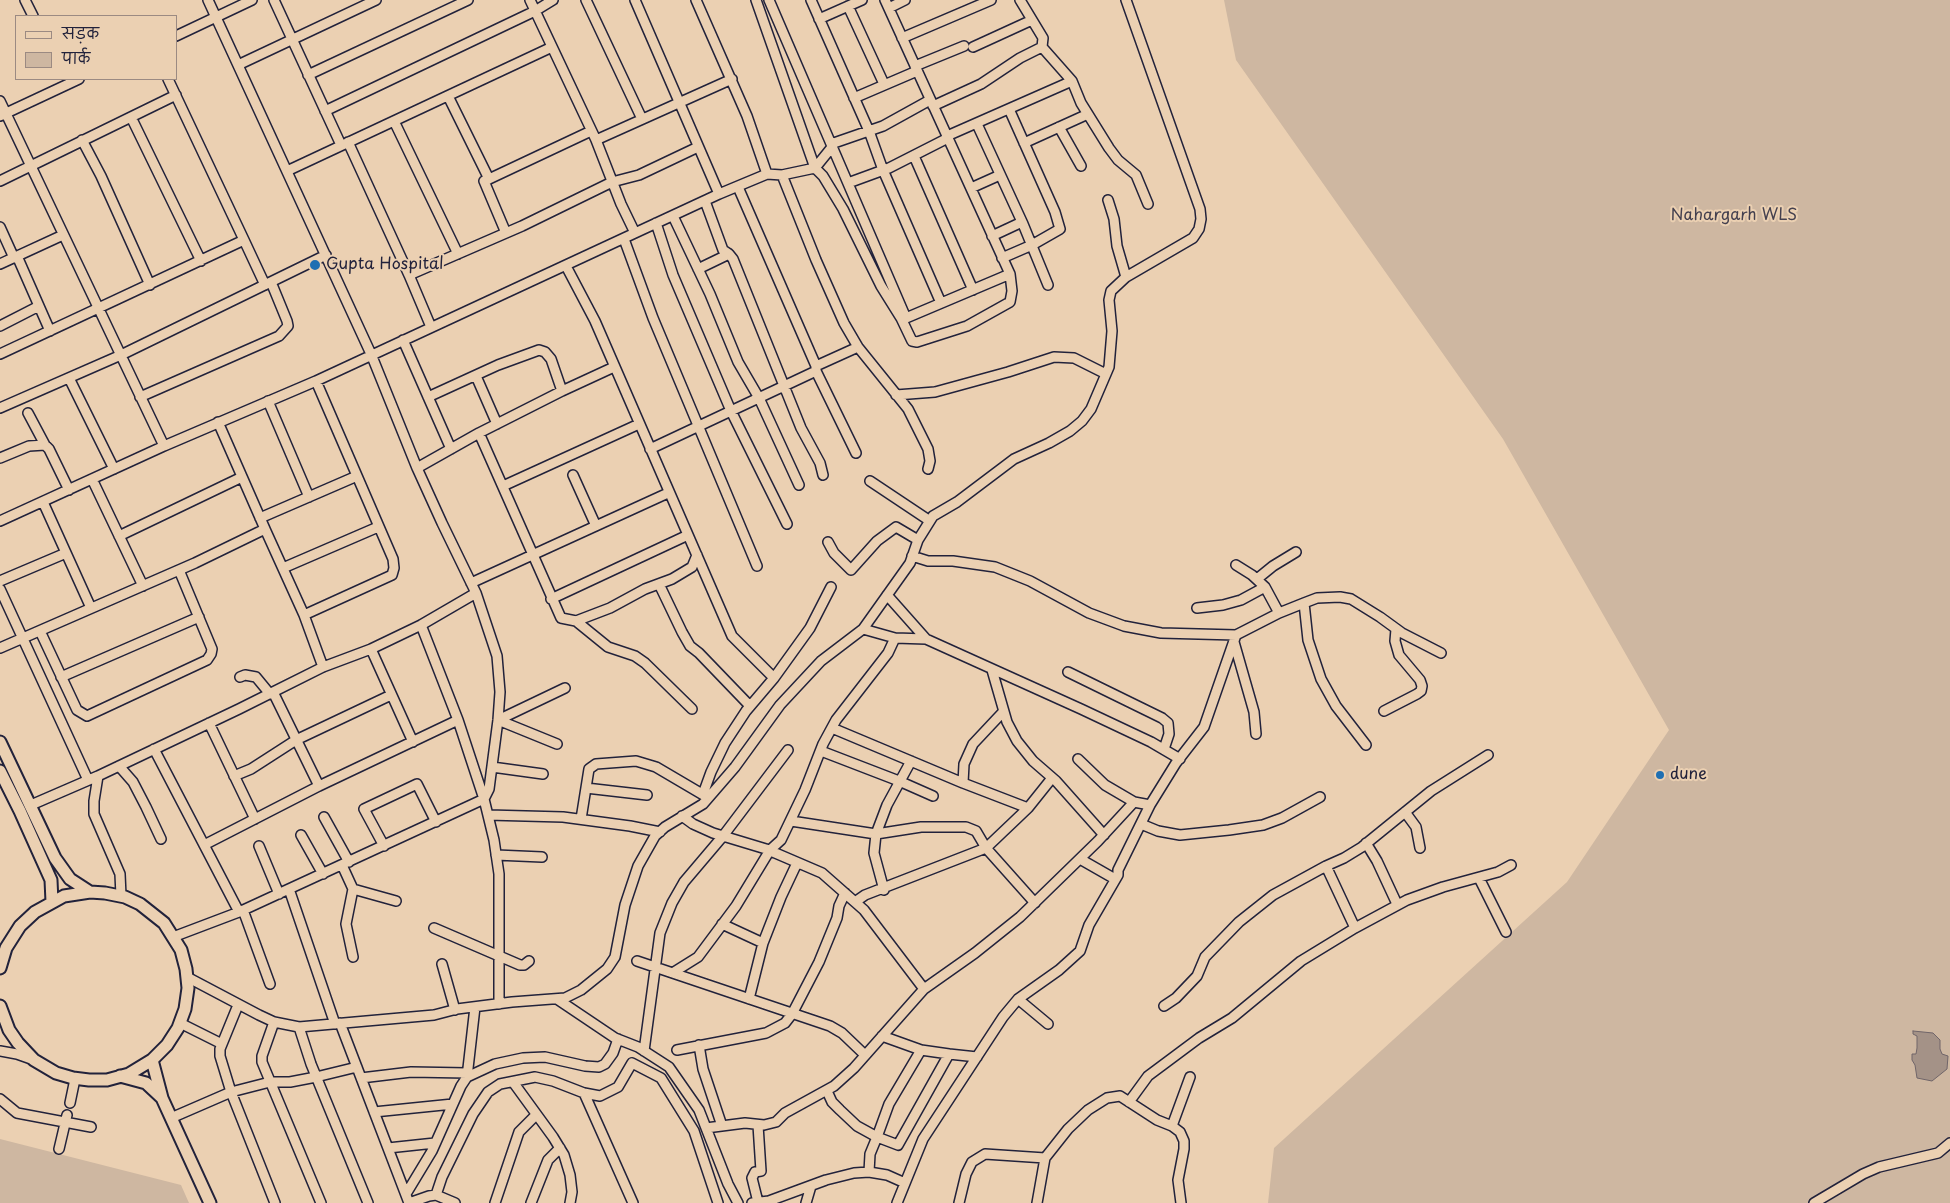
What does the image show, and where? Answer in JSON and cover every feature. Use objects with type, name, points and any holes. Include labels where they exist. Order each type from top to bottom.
[{"type":"main road","points":[[0,742],[55,858],[70,880],[90,892]]},
{"type":"main road","points":[[0,771],[51,880],[52,902]]},
{"type":"main road","points":[[0,968],[6,948],[20,926],[35,912],[64,896],[105,892],[140,904],[164,923],[181,950],[188,988],[185,1009],[180,1023],[167,1045],[152,1060],[129,1074],[107,1080],[75,1079],[56,1073],[34,1060],[9,1030],[0,1006]]},
{"type":"main road","points":[[152,1060],[162,1098],[210,1203]]},
{"type":"main road","points":[[120,1076],[146,1083],[162,1098]]},
{"type":"street","points":[[25,0],[32,15]]},
{"type":"street","points":[[173,937],[241,911],[484,799],[489,788],[500,692],[497,656],[476,593],[417,468],[371,354],[208,0]]},
{"type":"street","points":[[178,35],[252,0]]},
{"type":"street","points":[[274,0],[325,111],[345,144],[409,275],[431,328]]},
{"type":"street","points":[[238,65],[376,0]]},
{"type":"street","points":[[308,75],[468,0]]},
{"type":"street","points":[[530,0],[592,131],[635,234]]},
{"type":"street","points":[[325,111],[535,11],[553,0]]},
{"type":"street","points":[[586,0],[642,120]]},
{"type":"street","points":[[635,0],[719,194]]},
{"type":"street","points":[[696,0],[732,79],[767,174]]},
{"type":"street","points":[[756,0],[815,168],[823,176],[843,209],[881,286],[904,318]]},
{"type":"street","points":[[769,0],[848,183],[912,341],[917,342],[967,326],[1010,302],[1012,291],[1010,274],[887,4],[905,0]]},
{"type":"street","points":[[810,0],[869,131],[883,170],[941,303]]},
{"type":"street","points":[[819,20],[862,0]]},
{"type":"street","points":[[902,38],[991,0]]},
{"type":"street","points":[[1020,0],[1043,38],[1042,47],[1072,81],[1081,103],[1109,148],[1118,160],[1136,175],[1148,204]]},
{"type":"street","points":[[706,796],[735,767],[780,705],[821,661],[863,629],[910,563],[918,540],[933,516],[957,502],[1014,459],[1049,443],[1070,431],[1082,421],[1091,409],[1109,367],[1112,331],[1109,300],[1111,291],[1126,277],[1193,238],[1199,229],[1200,209],[1126,0]]},
{"type":"street","points":[[848,6],[884,84]]},
{"type":"street","points":[[854,98],[916,68],[1032,20]]},
{"type":"street","points":[[287,170],[552,47]]},
{"type":"street","points":[[0,521],[218,422],[316,381],[719,194],[767,174],[782,175],[815,168],[832,146],[981,84],[1020,58],[1042,47]]},
{"type":"street","points":[[596,140],[732,79]]},
{"type":"street","points":[[140,397],[279,336],[288,326],[288,321],[244,240],[168,80]]},
{"type":"street","points":[[848,183],[914,156],[947,137],[1072,81]]},
{"type":"street","points":[[3,114],[62,82]]},
{"type":"street","points":[[0,181],[176,95]]},
{"type":"street","points":[[448,96],[489,179]]},
{"type":"street","points":[[0,101],[3,114],[31,166],[164,446]]},
{"type":"street","points":[[1002,258],[1032,245],[1060,229],[1055,212],[1009,110]]},
{"type":"street","points":[[1024,143],[1088,114]]},
{"type":"street","points":[[131,117],[201,261]]},
{"type":"street","points":[[394,120],[458,254]]},
{"type":"street","points":[[977,124],[1022,222],[1048,285]]},
{"type":"street","points":[[1059,127],[1081,166]]},
{"type":"street","points":[[506,233],[484,181],[592,131]]},
{"type":"street","points":[[82,140],[105,185],[150,285]]},
{"type":"street","points":[[409,275],[506,233],[612,182],[639,175],[698,147]]},
{"type":"street","points":[[914,156],[973,290]]},
{"type":"street","points":[[782,175],[844,323],[858,347],[908,409],[928,449],[930,461],[928,469]]},
{"type":"street","points":[[970,188],[1000,175]]},
{"type":"street","points":[[738,187],[816,368],[856,453]]},
{"type":"street","points":[[1108,200],[1114,219],[1117,246],[1126,277]]},
{"type":"street","points":[[705,201],[723,250],[733,260],[786,386],[801,428],[820,463],[823,475]]},
{"type":"street","points":[[673,216],[738,362],[759,398],[799,485]]},
{"type":"street","points":[[992,236],[1022,222]]},
{"type":"street","points":[[656,224],[673,275],[731,411],[787,524]]},
{"type":"street","points":[[0,227],[50,331]]},
{"type":"street","points":[[0,264],[64,235]]},
{"type":"street","points":[[624,239],[653,318],[757,566]]},
{"type":"street","points":[[0,354],[244,240]]},
{"type":"street","points":[[698,269],[729,254]]},
{"type":"street","points":[[0,408],[121,355],[326,255]]},
{"type":"street","points":[[566,266],[595,321],[668,493],[732,636],[774,678]]},
{"type":"street","points":[[904,318],[1010,274]]},
{"type":"street","points":[[0,326],[39,306]]},
{"type":"street","points":[[403,340],[451,449]]},
{"type":"street","points":[[650,449],[786,386],[816,368],[858,347]]},
{"type":"street","points":[[428,397],[532,351],[539,350],[545,352],[551,359],[562,391]]},
{"type":"street","points":[[896,395],[935,392],[1054,357],[1074,358],[1106,374]]},
{"type":"street","points":[[417,468],[479,433],[614,367]]},
{"type":"street","points":[[476,376],[497,424]]},
{"type":"street","points":[[69,378],[114,469]]},
{"type":"street","points":[[304,615],[392,575],[394,568],[393,558],[316,381]]},
{"type":"street","points":[[268,401],[309,497]]},
{"type":"street","points":[[28,413],[44,445],[49,449],[69,490]]},
{"type":"street","points":[[218,422],[304,615],[323,667]]},
{"type":"street","points":[[503,486],[639,424]]},
{"type":"street","points":[[479,433],[560,618],[576,621],[608,647],[635,656],[645,663],[692,709]]},
{"type":"street","points":[[0,458],[29,446],[44,445]]},
{"type":"street","points":[[573,475],[596,526]]},
{"type":"street","points":[[260,518],[357,476]]},
{"type":"street","points":[[119,536],[242,477]]},
{"type":"street","points":[[92,479],[143,586]]},
{"type":"street","points":[[870,482],[930,521]]},
{"type":"street","points":[[471,583],[668,493]]},
{"type":"street","points":[[43,502],[91,608]]},
{"type":"street","points":[[283,568],[378,527]]},
{"type":"street","points":[[828,542],[834,553],[851,570],[877,541],[896,527],[918,540]]},
{"type":"street","points":[[0,648],[180,570],[265,529]]},
{"type":"street","points":[[551,599],[688,535]]},
{"type":"street","points":[[1257,579],[1273,566],[1296,552]]},
{"type":"street","points":[[0,581],[66,553]]},
{"type":"street","points":[[576,621],[610,608],[645,589],[672,579],[692,567],[697,555]]},
{"type":"street","points":[[912,556],[928,561],[953,561],[996,567],[1030,581],[1089,613],[1124,626],[1161,633],[1235,638],[1279,613],[1318,598],[1340,597],[1351,599],[1396,629],[1441,653]]},
{"type":"street","points":[[1236,565],[1265,586],[1279,613]]},
{"type":"street","points":[[40,631],[77,710],[87,716],[207,660],[212,654],[212,649],[180,570]]},
{"type":"street","points":[[660,584],[690,646],[750,706]]},
{"type":"street","points":[[1197,608],[1223,605],[1241,600],[1265,586]]},
{"type":"street","points":[[187,977],[274,1022],[300,1027],[434,1015],[475,1007],[557,999],[564,998],[581,990],[607,969],[615,957],[625,905],[638,866],[655,836],[682,816],[703,804],[716,760],[750,706],[774,678],[810,628],[831,587]]},
{"type":"street","points":[[0,589],[88,780]]},
{"type":"street","points":[[30,805],[98,776],[323,667],[371,649],[421,625],[476,593]]},
{"type":"street","points":[[887,595],[926,639],[1081,709],[1180,759]]},
{"type":"street","points":[[1304,603],[1308,640],[1321,679],[1336,706],[1366,745]]},
{"type":"street","points":[[61,677],[198,617]]},
{"type":"street","points":[[421,625],[458,720],[488,815],[498,874],[499,1004]]},
{"type":"street","points":[[863,629],[895,638],[926,639]]},
{"type":"street","points":[[1384,711],[1417,694],[1421,691],[1422,686],[1420,680],[1398,655],[1395,641],[1396,629]]},
{"type":"street","points":[[674,972],[698,958],[770,850],[781,840],[832,728],[888,653],[895,638]]},
{"type":"street","points":[[1235,638],[1254,712],[1256,734]]},
{"type":"street","points":[[897,1203],[923,1139],[1003,1017],[1018,999],[1059,970],[1080,951],[1089,925],[1115,879],[1150,805],[1180,759],[1204,727],[1235,638]]},
{"type":"street","points":[[371,649],[413,742]]},
{"type":"street","points":[[992,670],[1003,712],[1017,741],[1033,761],[1052,778],[1104,835]]},
{"type":"street","points":[[1068,672],[1162,718],[1168,723],[1169,728],[1164,750]]},
{"type":"street","points":[[240,677],[245,674],[256,677],[271,693],[319,786]]},
{"type":"street","points":[[498,720],[565,688]]},
{"type":"street","points":[[234,776],[251,769],[296,740],[391,695]]},
{"type":"street","points":[[963,783],[964,764],[973,744],[1003,712]]},
{"type":"street","points":[[204,845],[319,786],[458,720]]},
{"type":"street","points":[[498,720],[557,744]]},
{"type":"street","points":[[209,723],[255,819]]},
{"type":"street","points":[[832,728],[1028,808]]},
{"type":"street","points":[[154,749],[241,911],[270,984]]},
{"type":"street","points":[[641,1049],[656,968],[660,933],[672,903],[684,882],[723,836],[788,750]]},
{"type":"street","points":[[820,751],[899,780],[933,796]]},
{"type":"street","points":[[1164,1006],[1176,998],[1197,976],[1205,957],[1239,922],[1273,895],[1344,858],[1366,843],[1431,790],[1488,755]]},
{"type":"street","points":[[1078,759],[1105,785],[1134,802],[1150,805]]},
{"type":"street","points":[[581,819],[589,769],[596,764],[636,761],[656,767],[706,796]]},
{"type":"street","points":[[884,890],[874,854],[876,834],[887,804],[911,761]]},
{"type":"street","points":[[119,766],[133,782],[161,839]]},
{"type":"street","points":[[492,767],[543,774]]},
{"type":"street","points":[[98,776],[94,814],[120,874],[121,896]]},
{"type":"street","points":[[855,902],[865,895],[884,890],[986,848],[1028,808],[1052,778]]},
{"type":"street","points":[[384,846],[364,809],[417,784],[436,822]]},
{"type":"street","points":[[586,788],[647,795]]},
{"type":"street","points":[[1141,824],[1158,831],[1180,835],[1263,825],[1320,797]]},
{"type":"street","points":[[694,1131],[706,1126],[746,1123],[758,1125],[776,1122],[785,1113],[834,1086],[865,1055],[924,989],[975,953],[1035,903],[1104,835],[1134,802]]},
{"type":"street","points":[[1405,812],[1416,828],[1420,848]]},
{"type":"street","points":[[488,815],[563,817],[660,832]]},
{"type":"street","points":[[682,816],[693,824],[713,833],[770,850],[822,873],[864,910],[924,989]]},
{"type":"street","points":[[324,817],[345,863],[354,889],[346,924],[354,957]]},
{"type":"street","points":[[790,821],[876,834],[921,827],[966,827],[976,831],[986,848],[1035,903]]},
{"type":"street","points":[[301,835],[323,874]]},
{"type":"street","points":[[1366,843],[1377,861],[1397,904]]},
{"type":"street","points":[[259,846],[279,894]]},
{"type":"street","points":[[496,856],[542,857]]},
{"type":"street","points":[[1080,859],[1115,879]]},
{"type":"street","points":[[749,999],[764,943],[781,897],[797,863]]},
{"type":"street","points":[[1129,1102],[1148,1076],[1199,1038],[1232,1018],[1301,961],[1354,928],[1397,904],[1443,887],[1498,872],[1511,865]]},
{"type":"street","points":[[1326,866],[1354,928]]},
{"type":"street","points":[[1479,878],[1506,932]]},
{"type":"street","points":[[289,889],[338,1024],[357,1067],[409,1200]]},
{"type":"street","points":[[354,889],[396,901]]},
{"type":"street","points":[[677,1050],[766,1033],[785,1023],[792,1014],[819,962],[837,918],[838,906],[846,894]]},
{"type":"street","points":[[722,924],[764,943]]},
{"type":"street","points":[[434,928],[520,965],[530,961]]},
{"type":"street","points":[[637,961],[830,1026],[865,1055]]},
{"type":"street","points":[[442,964],[455,1010]]},
{"type":"street","points":[[557,999],[619,1040],[641,1049],[669,1067],[699,1110],[728,1184],[738,1203]]},
{"type":"street","points":[[1018,999],[1048,1024]]},
{"type":"street","points":[[238,1005],[222,1044],[220,1056],[230,1092],[276,1203]]},
{"type":"street","points":[[409,1200],[467,1075],[475,1007]]},
{"type":"street","points":[[274,1022],[262,1056],[262,1062],[322,1203]]},
{"type":"street","points":[[180,1023],[222,1044]]},
{"type":"street","points":[[300,1027],[316,1077],[368,1203]]},
{"type":"street","points":[[882,1036],[921,1050],[977,1057]]},
{"type":"street","points":[[361,1078],[410,1072],[467,1075],[495,1064],[523,1058],[545,1057],[585,1066],[599,1067],[605,1064],[619,1040]]},
{"type":"street","points":[[699,1045],[704,1069],[722,1126]]},
{"type":"street","points":[[869,1172],[870,1154],[889,1104],[921,1050]]},
{"type":"street","points":[[0,1051],[34,1060]]},
{"type":"street","points":[[827,1091],[832,1102],[857,1126],[877,1137],[898,1145],[949,1054]]},
{"type":"street","points":[[433,1196],[473,1114],[488,1092],[500,1084],[535,1077],[553,1081],[584,1093],[600,1096],[618,1087],[632,1063],[661,1078],[694,1131],[718,1203]]},
{"type":"street","points":[[171,1118],[230,1092],[270,1082],[290,1082],[357,1067]]},
{"type":"street","points":[[1172,1126],[1190,1077]]},
{"type":"street","points":[[70,1103],[75,1079]]},
{"type":"street","points":[[513,1082],[560,1148],[570,1175],[572,1192],[570,1203]]},
{"type":"street","points":[[584,1093],[633,1203]]},
{"type":"street","points":[[1037,1203],[1046,1158],[1068,1129],[1088,1110],[1107,1098],[1120,1096],[1156,1120],[1172,1126],[1180,1132],[1184,1141],[1178,1180],[1181,1203]]},
{"type":"street","points":[[0,1099],[17,1112],[67,1119],[91,1127]]},
{"type":"street","points":[[374,1112],[452,1104]]},
{"type":"street","points":[[496,1203],[519,1132],[536,1115]]},
{"type":"street","points":[[59,1149],[67,1119]]},
{"type":"street","points":[[758,1125],[761,1171],[755,1172],[752,1178],[755,1203],[769,1202],[811,1186],[854,1173],[869,1172],[887,1175],[905,1183]]},
{"type":"street","points":[[388,1148],[435,1143]]},
{"type":"street","points":[[1814,1203],[1863,1174],[1879,1167],[1938,1153],[1950,1143]]},
{"type":"street","points":[[530,1203],[548,1160],[560,1148]]},
{"type":"street","points":[[959,1203],[966,1174],[972,1162],[985,1154],[1046,1158]]},
{"type":"street","points":[[806,1203],[811,1186]]},
{"type":"street","points":[[409,1200],[433,1196],[455,1203]]},
{"type":"green space","name":"Nahargarh WLS","points":[[1224,0],[1950,0],[1950,1203],[1268,1203],[1274,1148],[1567,882],[1669,730],[1503,439],[1236,60]]},
{"type":"green space","points":[[0,1139],[181,1185],[189,1203],[0,1203]]},
{"type":"shaded area","points":[[1913,1031],[1933,1033],[1940,1040],[1942,1054],[1948,1056],[1947,1069],[1932,1081],[1917,1078],[1912,1054],[1916,1054],[1917,1036],[1913,1034]]},
{"type":"place","name":"Gupta Hospital","points":[[315,265]]},
{"type":"place","name":"dune","points":[[1660,775]]}]
